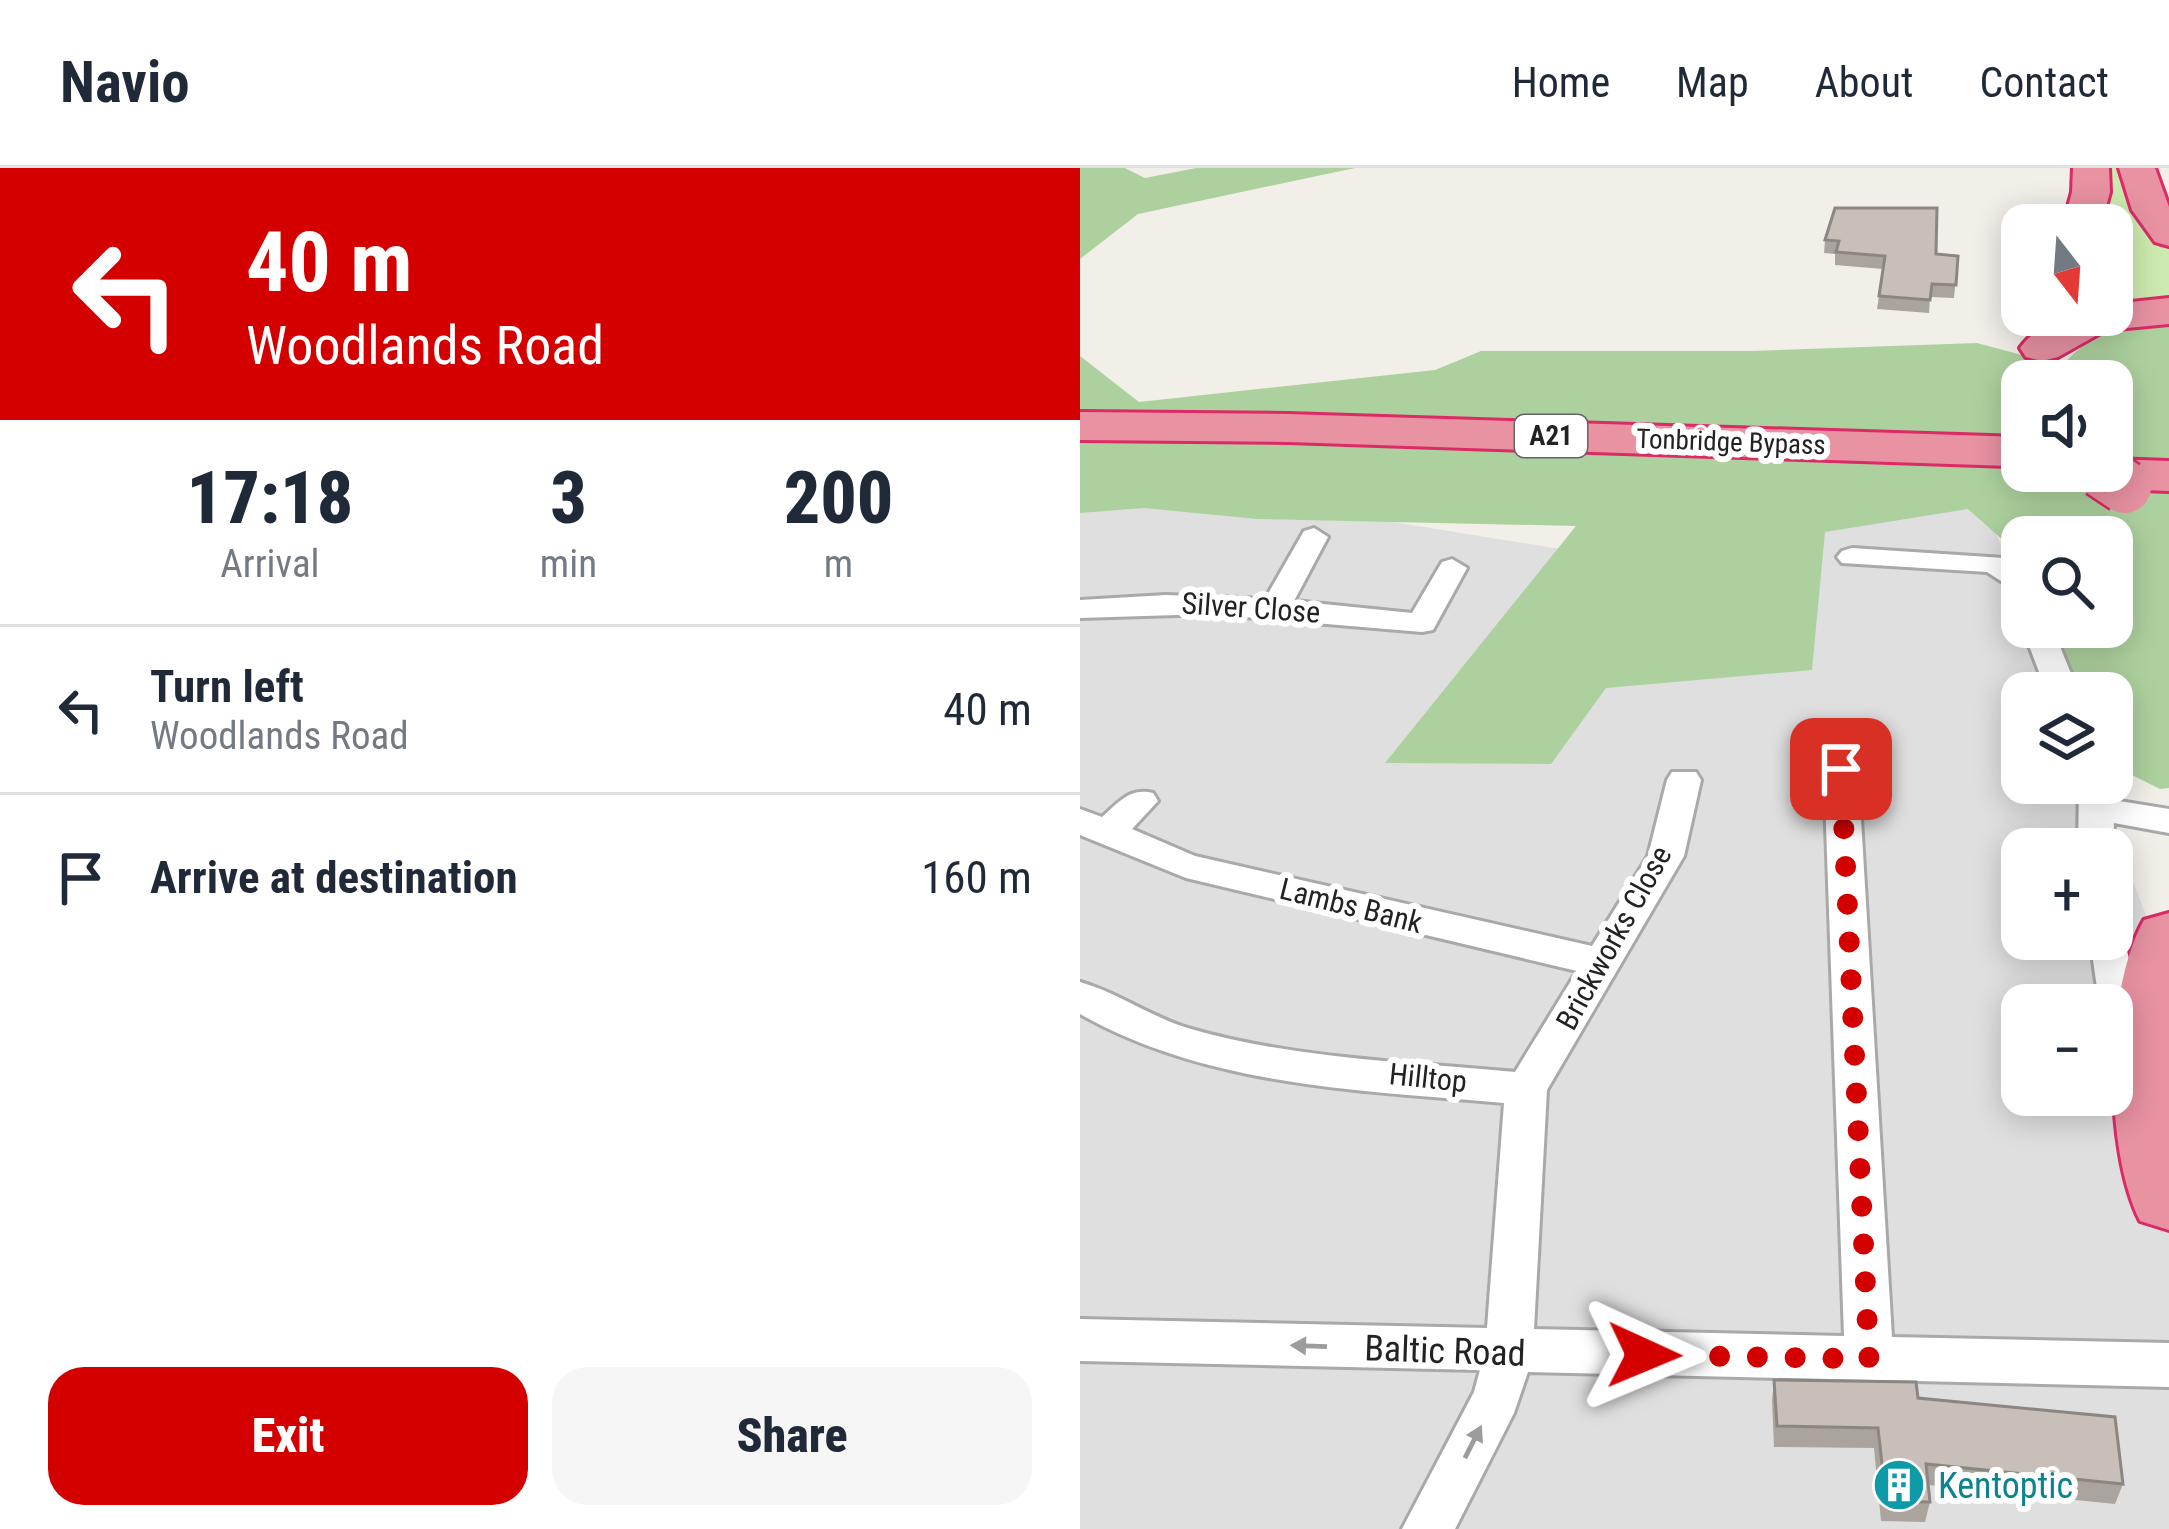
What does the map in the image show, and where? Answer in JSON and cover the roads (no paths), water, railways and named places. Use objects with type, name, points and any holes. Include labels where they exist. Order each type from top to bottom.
[{"type":"highway","points":[[2088,204],[2091,168]]},
{"type":"highway","points":[[2137,169],[2169,207]]},
{"type":"highway","points":[[2137,169],[2151,210],[2169,234]]},
{"type":"highway","points":[[2045,348],[2096,318],[2165,311]]},
{"type":"highway","name":"Tonbridge Bypass","points":[[1080,426],[1310,428],[2001,451]]},
{"type":"highway","name":"Tonbridge Bypass","points":[[1080,445],[1300,446],[2001,470]]},
{"type":"highway","points":[[2144,491],[2169,457]]},
{"type":"highway","points":[[2169,938],[2159,976],[2154,1062],[2169,1197]]},
{"type":"street","points":[[1275,608],[1314,537]]},
{"type":"street","points":[[1852,557],[1994,564],[2001,568]]},
{"type":"street","name":"Silver Close","points":[[1080,609],[1151,602],[1275,608],[1420,632],[1453,568]]},
{"type":"street","points":[[1841,769],[1869,1359]]},
{"type":"street","name":"Brickworks Close","points":[[1526,1089],[1666,856],[1684,780]]},
{"type":"street","name":"Lambs Bank","points":[[1094,827],[1141,801]]},
{"type":"street","points":[[2120,804],[2169,821]]},
{"type":"street","name":"Lambs Bank","points":[[1094,827],[1186,866],[1600,962]]},
{"type":"street","points":[[2113,960],[2126,1026],[2154,1062]]},
{"type":"street","name":"Hilltop","points":[[1080,996],[1118,1022],[1192,1049],[1526,1089]]},
{"type":"street","points":[[1428,1529],[1497,1396],[1509,1353],[1526,1089]]},
{"type":"street","name":"Baltic Road","points":[[1080,1340],[2169,1365]]},
{"type":"place","name":"Kentoptic","points":[[1899,1485]]}]
